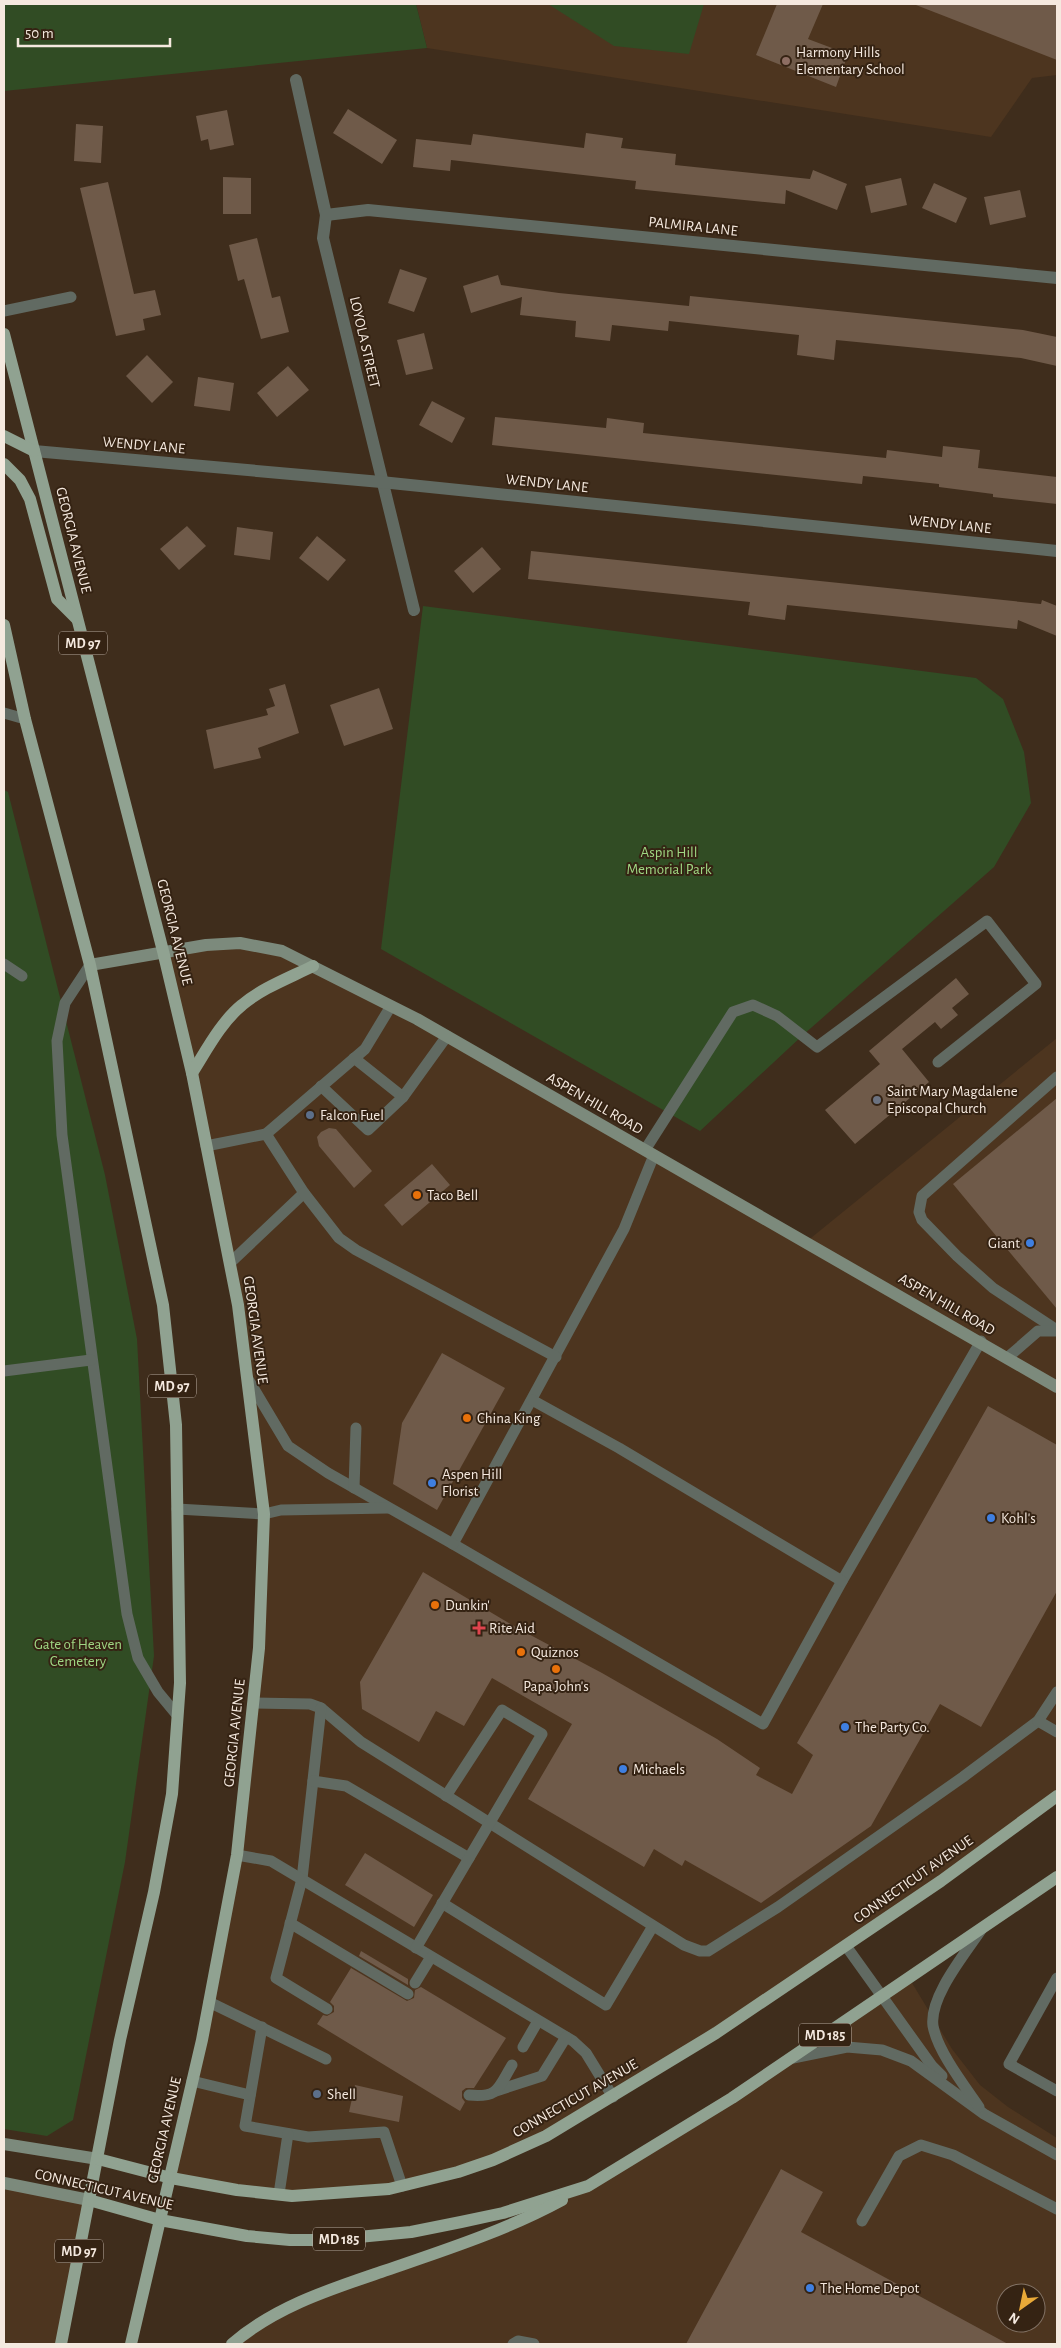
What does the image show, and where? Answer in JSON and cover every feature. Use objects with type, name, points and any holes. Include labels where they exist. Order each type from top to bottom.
[{"type":"main road","name":"GEORGIA AVENUE","points":[[4,334],[163,951],[192,1073],[238,1305],[264,1514],[259,1648],[237,1855],[209,2002],[177,2142],[171,2178],[131,2344]]},
{"type":"main road","points":[[4,436],[34,451]]},
{"type":"main road","points":[[4,464],[20,480],[30,499],[57,599],[77,619]]},
{"type":"main road","name":"MD 97","points":[[4,625],[25,719],[90,966],[163,1305],[176,1425],[180,1683],[172,1794],[154,1892],[120,2040],[62,2344]]},
{"type":"main road","points":[[192,1073],[230,1015],[242,1004],[313,966]]},
{"type":"main road","name":"CONNECTICUT AVENUE","points":[[98,2159],[171,2178],[237,2190],[279,2194],[325,2195],[402,2186],[458,2172],[520,2149],[613,2097],[716,2033],[846,1946],[1057,1796]]},
{"type":"main road","name":"CONNECTICUT AVENUE","points":[[89,2200],[160,2220],[247,2236],[290,2240],[327,2240],[411,2232],[461,2222],[503,2213],[588,2186],[724,2103],[1057,1877]]},
{"type":"main road","points":[[232,2344],[246,2332],[293,2304],[521,2221],[588,2186]]},
{"type":"street","name":"LOYOLA STREET","points":[[296,80],[326,215],[323,238],[381,482],[414,610]]},
{"type":"street","name":"PALMIRA LANE","points":[[326,215],[368,210],[1057,278]]},
{"type":"street","name":"WENDY LANE","points":[[34,451],[381,482],[1057,551]]},
{"type":"street","name":"ASPEN HILL ROAD","points":[[90,966],[163,951],[206,945],[240,944],[282,951],[447,1036],[1057,1386]]},
{"type":"street","name":"CONNECTICUT AVENUE","points":[[4,2144],[98,2159]]},
{"type":"street","name":"CONNECTICUT AVENUE","points":[[4,2182],[89,2200]]},
{"type":"lane","points":[[4,311],[71,297]]},
{"type":"lane","points":[[4,713],[25,719]]},
{"type":"lane","points":[[453,1544],[624,1229],[650,1152],[732,1012],[754,1005],[777,1016],[817,1047],[987,921],[1036,984],[938,1062]]},
{"type":"lane","points":[[4,964],[22,976]]},
{"type":"lane","points":[[90,966],[65,1003],[57,1041],[62,1135],[91,1360],[127,1614],[138,1658],[158,1692],[177,1715]]},
{"type":"lane","points":[[206,1146],[266,1134],[365,1049],[391,1006]]},
{"type":"lane","points":[[321,1086],[368,1130],[403,1097],[447,1036]]},
{"type":"lane","points":[[354,1058],[403,1097]]},
{"type":"lane","points":[[1057,1078],[922,1196],[919,1201],[919,1212],[922,1220],[934,1233],[993,1288],[1057,1330]]},
{"type":"lane","points":[[266,1134],[304,1193],[339,1238],[356,1250],[556,1357]]},
{"type":"lane","points":[[230,1263],[304,1193]]},
{"type":"lane","points":[[1007,1358],[1038,1331],[1044,1329],[1057,1330]]},
{"type":"lane","points":[[247,1377],[288,1446],[354,1488],[763,1724],[842,1581],[981,1341]]},
{"type":"lane","points":[[4,1371],[91,1360]]},
{"type":"lane","points":[[532,1400],[619,1448],[807,1558],[842,1581]]},
{"type":"lane","points":[[354,1488],[356,1428]]},
{"type":"lane","points":[[177,1509],[264,1514],[281,1510],[390,1508]]},
{"type":"lane","points":[[254,1703],[310,1704],[321,1708],[361,1742],[490,1824],[653,1926],[692,1948],[708,1951],[778,1907],[963,1777],[1038,1721],[1057,1692]]},
{"type":"lane","points":[[321,1708],[302,1880],[276,1978],[327,2008]]},
{"type":"lane","points":[[416,1948],[542,1734],[502,1710],[446,1796]]},
{"type":"lane","points":[[1038,1721],[1057,1732]]},
{"type":"lane","points":[[313,1781],[346,1786],[469,1858]]},
{"type":"lane","points":[[237,1855],[271,1861],[566,2037],[586,2053],[613,2097]]},
{"type":"lane","points":[[442,1903],[606,2005],[653,1926]]},
{"type":"lane","points":[[290,1923],[408,1994]]},
{"type":"lane","points":[[981,1930],[942,1991],[934,2015],[933,2026],[950,2063],[984,2114]]},
{"type":"lane","points":[[846,1946],[932,2066],[984,2114]]},
{"type":"lane","points":[[415,1983],[431,1957]]},
{"type":"lane","points":[[1057,1978],[1010,2064],[1057,2091]]},
{"type":"lane","points":[[209,2002],[326,2058]]},
{"type":"lane","points":[[523,2047],[538,2021]]},
{"type":"lane","points":[[262,2027],[245,2126],[308,2137],[384,2132],[402,2186]]},
{"type":"lane","points":[[469,2095],[485,2096],[542,2076],[566,2037]]},
{"type":"lane","points":[[791,2058],[847,2047],[882,2050],[911,2061],[984,2114],[1057,2155]]},
{"type":"lane","points":[[496,2091],[512,2065]]},
{"type":"lane","points":[[192,2081],[250,2095]]},
{"type":"lane","points":[[279,2194],[288,2134]]},
{"type":"lane","points":[[862,2221],[899,2156],[921,2145],[953,2155],[1057,2209]]},
{"type":"lane","points":[[513,2344],[518,2341],[534,2344]]},
{"type":"shaded area","name":"Harmony Hills Elementary School","points":[[416,4],[1057,4],[1057,75],[1032,78],[991,137],[427,48]]},
{"type":"shaded area","points":[[206,945],[282,951],[806,1242],[1057,1038],[1057,1796],[941,1881],[546,2136],[458,2172],[325,2195],[171,2178],[237,1855],[264,1514],[238,1305],[163,951]]},
{"type":"shaded area","points":[[909,1978],[952,2049],[980,2085],[1008,2107],[1057,2138],[1057,2344],[232,2344],[269,2317],[545,2210]]},
{"type":"shaded area","points":[[4,2183],[89,2200],[61,2344],[4,2344]]},
{"type":"green space","points":[[4,4],[416,4],[427,48],[4,91]]},
{"type":"green space","points":[[548,4],[704,4],[689,54],[614,46]]},
{"type":"green space","name":"Aspin Hill Memorial Park","points":[[423,606],[976,678],[1003,699],[1024,752],[1031,803],[994,867],[803,1035],[700,1131],[381,949]]},
{"type":"green space","name":"Gate of Heaven Cemetery","points":[[4,790],[8,792],[105,1175],[137,1339],[154,1656],[125,1862],[73,2120],[47,2136],[4,2129]]},
{"type":"building","points":[[777,4],[823,4],[808,39],[848,54],[836,87],[756,55]]},
{"type":"building","name":"Harmony Hills Elementary School","points":[[1057,4],[1057,60],[916,5]]},
{"type":"building","points":[[348,109],[397,140],[382,164],[333,133]]},
{"type":"building","points":[[227,110],[234,145],[210,150],[208,139],[201,141],[196,116]]},
{"type":"building","points":[[76,124],[103,126],[101,163],[74,161]]},
{"type":"building","points":[[586,133],[623,138],[621,148],[676,154],[675,165],[810,179],[813,170],[847,184],[837,210],[786,190],[785,204],[635,189],[636,181],[451,160],[450,171],[413,167],[416,139],[471,145],[473,134],[584,148]]},
{"type":"building","points":[[223,177],[251,178],[251,214],[223,214]]},
{"type":"building","points":[[901,178],[907,205],[871,213],[865,186]]},
{"type":"building","points":[[108,182],[134,294],[155,290],[161,315],[143,319],[145,330],[116,336],[80,188]]},
{"type":"building","points":[[934,183],[967,198],[956,223],[922,208]]},
{"type":"building","points":[[1020,190],[1026,217],[990,225],[984,197]]},
{"type":"building","points":[[257,238],[272,298],[280,296],[289,332],[261,339],[244,279],[238,281],[229,245]]},
{"type":"building","points":[[400,269],[427,278],[414,312],[388,303]]},
{"type":"building","points":[[498,275],[501,285],[559,293],[689,306],[690,296],[1023,330],[1057,337],[1057,366],[1021,358],[836,340],[834,360],[797,355],[799,335],[669,321],[668,331],[612,325],[610,341],[575,337],[576,321],[520,315],[522,297],[471,313],[463,286]]},
{"type":"building","points":[[424,333],[433,369],[406,375],[397,340]]},
{"type":"building","points":[[147,355],[173,382],[152,403],[126,376]]},
{"type":"building","points":[[288,366],[309,390],[277,417],[257,393]]},
{"type":"building","points":[[198,377],[234,383],[230,411],[194,406]]},
{"type":"building","points":[[432,401],[465,418],[452,443],[419,425]]},
{"type":"building","points":[[495,417],[606,428],[607,418],[644,423],[643,433],[886,458],[887,450],[942,457],[943,446],[980,450],[978,468],[1057,477],[1057,504],[993,497],[993,494],[939,487],[939,484],[863,476],[862,484],[492,445]]},
{"type":"building","points":[[187,526],[206,546],[179,570],[160,549]]},
{"type":"building","points":[[237,527],[273,532],[270,560],[234,555]]},
{"type":"building","points":[[317,536],[346,560],[328,581],[299,558]]},
{"type":"building","points":[[482,547],[501,569],[473,593],[454,571]]},
{"type":"building","points":[[531,551],[1041,604],[1042,600],[1057,606],[1057,636],[1018,620],[1017,629],[787,605],[785,620],[748,615],[750,602],[528,579]]},
{"type":"building","points":[[285,684],[299,733],[258,748],[261,758],[214,769],[206,730],[268,715],[266,709],[275,706],[269,689]]},
{"type":"building","points":[[379,688],[393,729],[344,746],[330,705]]},
{"type":"building","points":[[956,978],[969,994],[952,1008],[958,1015],[941,1029],[935,1022],[902,1049],[929,1082],[855,1144],[825,1110],[880,1064],[869,1051]]},
{"type":"building","name":"Giant","points":[[1057,1098],[1057,1309],[953,1184]]},
{"type":"building","points":[[329,1128],[336,1129],[372,1171],[354,1188],[319,1146],[317,1137],[321,1132]]},
{"type":"building","name":"Taco Bell","points":[[432,1164],[450,1185],[402,1226],[384,1205]]},
{"type":"building","points":[[442,1353],[505,1388],[437,1510],[393,1484],[402,1423]]},
{"type":"building","points":[[988,1406],[1057,1445],[1057,1591],[981,1727],[940,1704],[871,1826],[761,1903],[685,1860],[682,1866],[654,1849],[644,1867],[528,1799],[572,1724],[492,1678],[464,1726],[436,1711],[419,1742],[362,1709],[360,1682],[423,1572],[519,1629],[602,1673],[717,1739],[760,1768],[756,1775],[792,1794],[813,1755],[797,1743]]},
{"type":"building","points":[[365,1853],[433,1895],[414,1927],[345,1885]]},
{"type":"building","points":[[361,1951],[408,1979],[408,1985],[359,1956]]},
{"type":"building","points":[[351,1968],[407,2001],[414,1998],[415,1990],[421,1987],[506,2038],[474,2088],[466,2088],[462,2091],[462,2098],[465,2102],[460,2111],[317,2024],[323,2015],[327,2016],[334,2012],[334,2006],[330,2002]]},
{"type":"building","points":[[355,2085],[403,2096],[399,2122],[349,2112]]},
{"type":"building","name":"The Home Depot","points":[[781,2169],[823,2192],[801,2232],[1008,2344],[686,2344]]},
{"type":"place","name":"Harmony Hills Elementary School","points":[[786,61]]},
{"type":"place","name":"Saint Mary Magdalene Episcopal Church","points":[[877,1100]]},
{"type":"place","name":"Falcon Fuel","points":[[310,1115]]},
{"type":"place","name":"Taco Bell","points":[[417,1195]]},
{"type":"place","name":"Giant","points":[[1030,1243]]},
{"type":"place","name":"China King","points":[[467,1418]]},
{"type":"place","name":"Aspen Hill Florist","points":[[432,1483]]},
{"type":"place","name":"Kohl's","points":[[991,1518]]},
{"type":"place","name":"Dunkin'","points":[[435,1605]]},
{"type":"place","name":"Rite Aid","points":[[479,1628]]},
{"type":"place","name":"Quiznos","points":[[521,1652]]},
{"type":"place","name":"Papa John's","points":[[556,1669]]},
{"type":"place","name":"The Party Co.","points":[[845,1727]]},
{"type":"place","name":"Michaels","points":[[623,1769]]},
{"type":"place","name":"Shell","points":[[317,2094]]},
{"type":"place","name":"The Home Depot","points":[[810,2288]]}]
